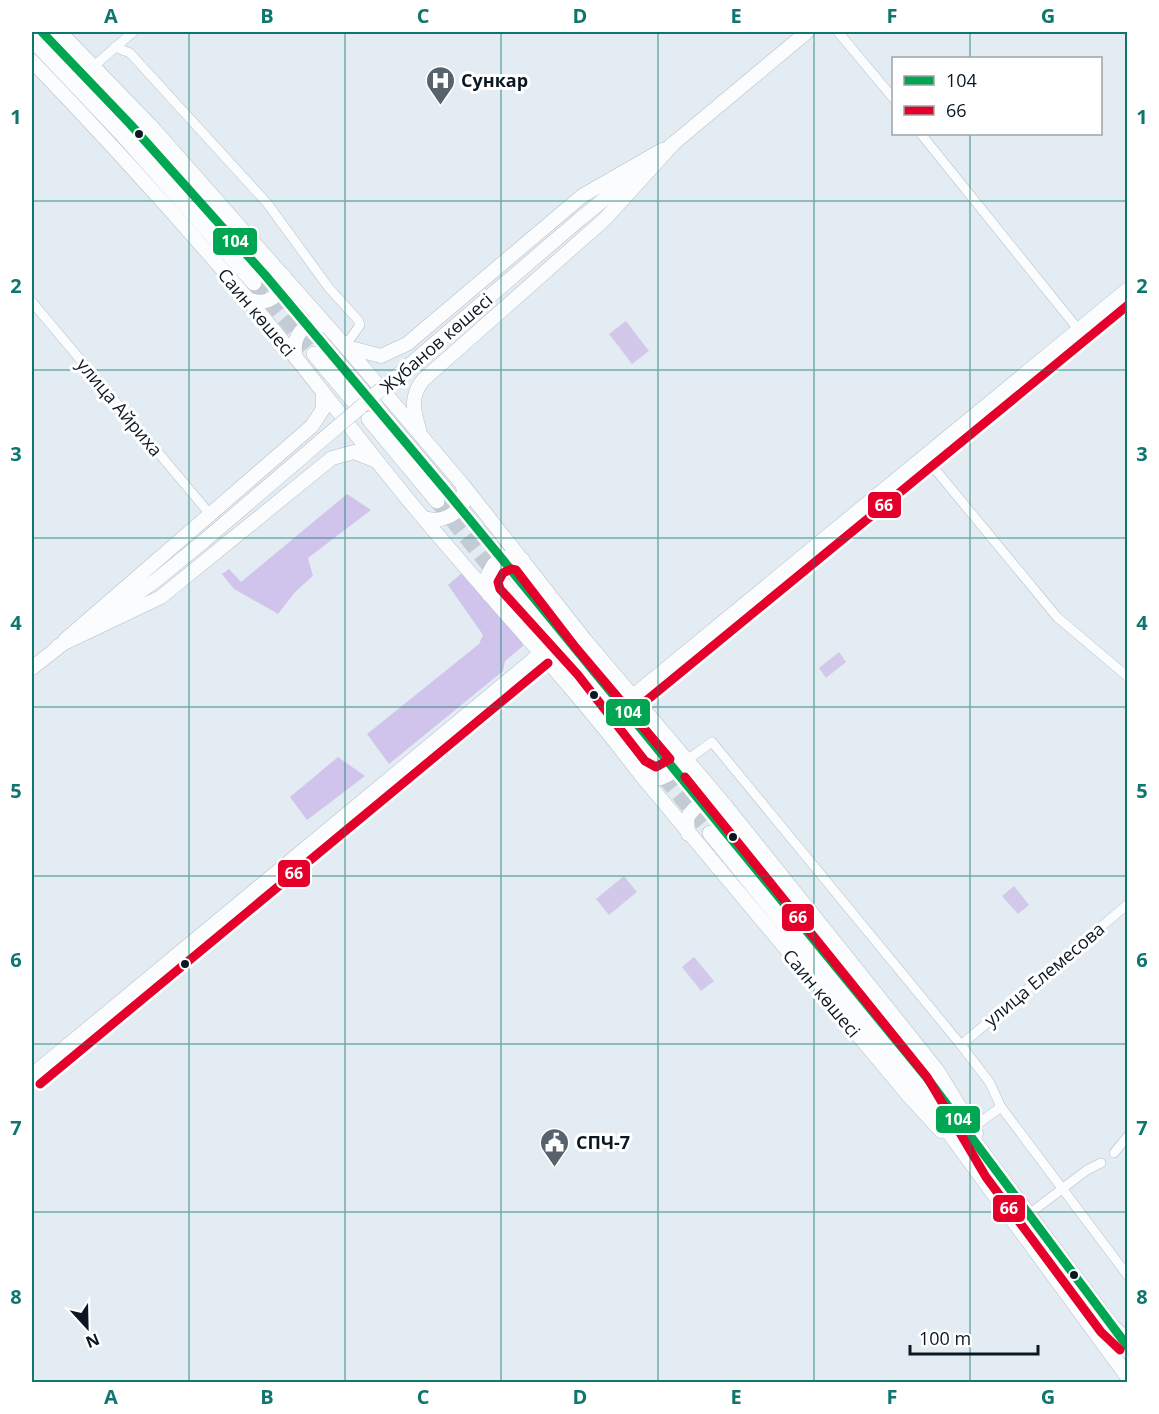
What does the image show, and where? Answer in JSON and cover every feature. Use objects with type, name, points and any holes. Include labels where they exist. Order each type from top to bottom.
[{"type":"main road","name":"Саин көшесі","points":[[32,39],[260,279],[130,124],[42,32]]},
{"type":"main road","points":[[60,32],[94,66],[283,275],[463,485],[633,696],[725,805],[937,1070],[996,1170]]},
{"type":"main road","name":"Жұбанов көшесі","points":[[32,668],[58,646],[155,581],[204,541],[580,219],[807,32]]},
{"type":"main road","name":"Саин көшесі","points":[[32,61],[246,297],[489,596],[568,683],[688,834],[908,1095],[966,1157]]},
{"type":"main road","points":[[345,346],[381,356],[407,344],[582,196],[674,143]]},
{"type":"main road","points":[[422,436],[413,410],[413,398],[423,380],[605,219],[674,143]]},
{"type":"main road","points":[[246,297],[259,302],[271,299],[284,286],[283,275]]},
{"type":"main road","points":[[633,696],[1128,289]]},
{"type":"main road","points":[[296,358],[295,344],[302,330],[315,323],[327,326]]},
{"type":"main road","name":"Саин көшесі","points":[[319,350],[360,398]]},
{"type":"main road","points":[[58,646],[318,419],[323,409],[323,393]]},
{"type":"main road","points":[[374,415],[442,497]]},
{"type":"main road","points":[[58,646],[161,597],[332,458],[354,452],[378,462]]},
{"type":"main road","points":[[424,518],[440,519],[454,514],[465,500],[463,485]]},
{"type":"main road","points":[[489,596],[485,580],[494,564],[510,556],[518,556],[523,560]]},
{"type":"main road","points":[[510,580],[654,754]]},
{"type":"main road","points":[[32,1075],[540,654]]},
{"type":"main road","points":[[637,770],[647,778],[658,779],[687,760]]},
{"type":"main road","points":[[688,834],[687,819],[698,806],[714,801],[725,805]]},
{"type":"main road","name":"Саин көшесі","points":[[1111,1325],[927,1078],[715,828],[915,1086],[1128,1377]]},
{"type":"main road","points":[[1111,1325],[1128,1342]]},
{"type":"main road","points":[[1111,1325],[1128,1348]]},
{"type":"main road","points":[[1111,1355],[1126,1383]]},
{"type":"street","points":[[94,66],[133,32]]},
{"type":"street","points":[[838,32],[892,97]]},
{"type":"street","points":[[115,46],[130,52],[267,204],[329,288],[358,320],[360,325],[345,346]]},
{"type":"street","points":[[922,135],[1078,329]]},
{"type":"street","name":"улица Айриха","points":[[32,302],[209,513]]},
{"type":"street","points":[[925,457],[1057,617],[1128,677]]},
{"type":"street","points":[[687,760],[712,742],[962,1044],[990,1083],[1001,1107],[1128,1276]]},
{"type":"street","name":"улица Елемесова","points":[[962,1044],[1128,904]]},
{"type":"street","points":[[972,1128],[1001,1107]]},
{"type":"street","points":[[1114,1153],[1128,1136]]},
{"type":"street","points":[[1029,1214],[1087,1170],[1101,1163]]},
{"type":"shaded area","points":[[626,321],[649,351],[632,364],[609,334]]},
{"type":"shaded area","points":[[347,494],[371,510],[308,558],[313,576],[295,592],[278,614],[234,589],[222,574],[229,569],[241,582]]},
{"type":"shaded area","points":[[462,573],[520,639],[523,646],[505,661],[503,671],[389,764],[367,734],[479,644],[483,635],[448,585]]},
{"type":"shaded area","points":[[839,652],[846,662],[826,678],[819,668]]},
{"type":"shaded area","points":[[338,757],[365,776],[307,820],[290,797]]},
{"type":"shaded area","points":[[624,876],[637,892],[609,915],[596,899]]},
{"type":"shaded area","points":[[1014,886],[1029,905],[1018,914],[1002,896]]},
{"type":"shaded area","points":[[694,957],[714,981],[701,991],[682,967]]},
{"type":"tunnel","points":[[265,275],[324,346]]},
{"type":"tunnel","points":[[254,283],[314,354]]},
{"type":"tunnel","points":[[448,493],[516,576]]},
{"type":"tunnel","points":[[437,501],[504,585]]},
{"type":"tunnel","points":[[659,750],[720,824]]},
{"type":"tunnel","points":[[649,759],[710,833]]},
{"type":"transit line","name":"104","points":[[42,32],[130,124],[265,275],[448,493],[927,1078],[1128,1347]]},
{"type":"transit line","name":"66","points":[[641,705],[1128,305]]},
{"type":"transit line","name":"66","points":[[511,569],[516,570],[576,648],[670,759],[656,767],[645,761],[578,675],[500,589],[498,582],[503,573],[511,569]]},
{"type":"transit line","name":"66","points":[[40,1084],[548,663]]},
{"type":"transit line","name":"66","points":[[685,777],[927,1077],[986,1177],[1101,1332],[1120,1350]]},
{"type":"place","name":"Сункар","points":[[440,106]]},
{"type":"place","name":"СПЧ-7","points":[[555,1168]]}]
